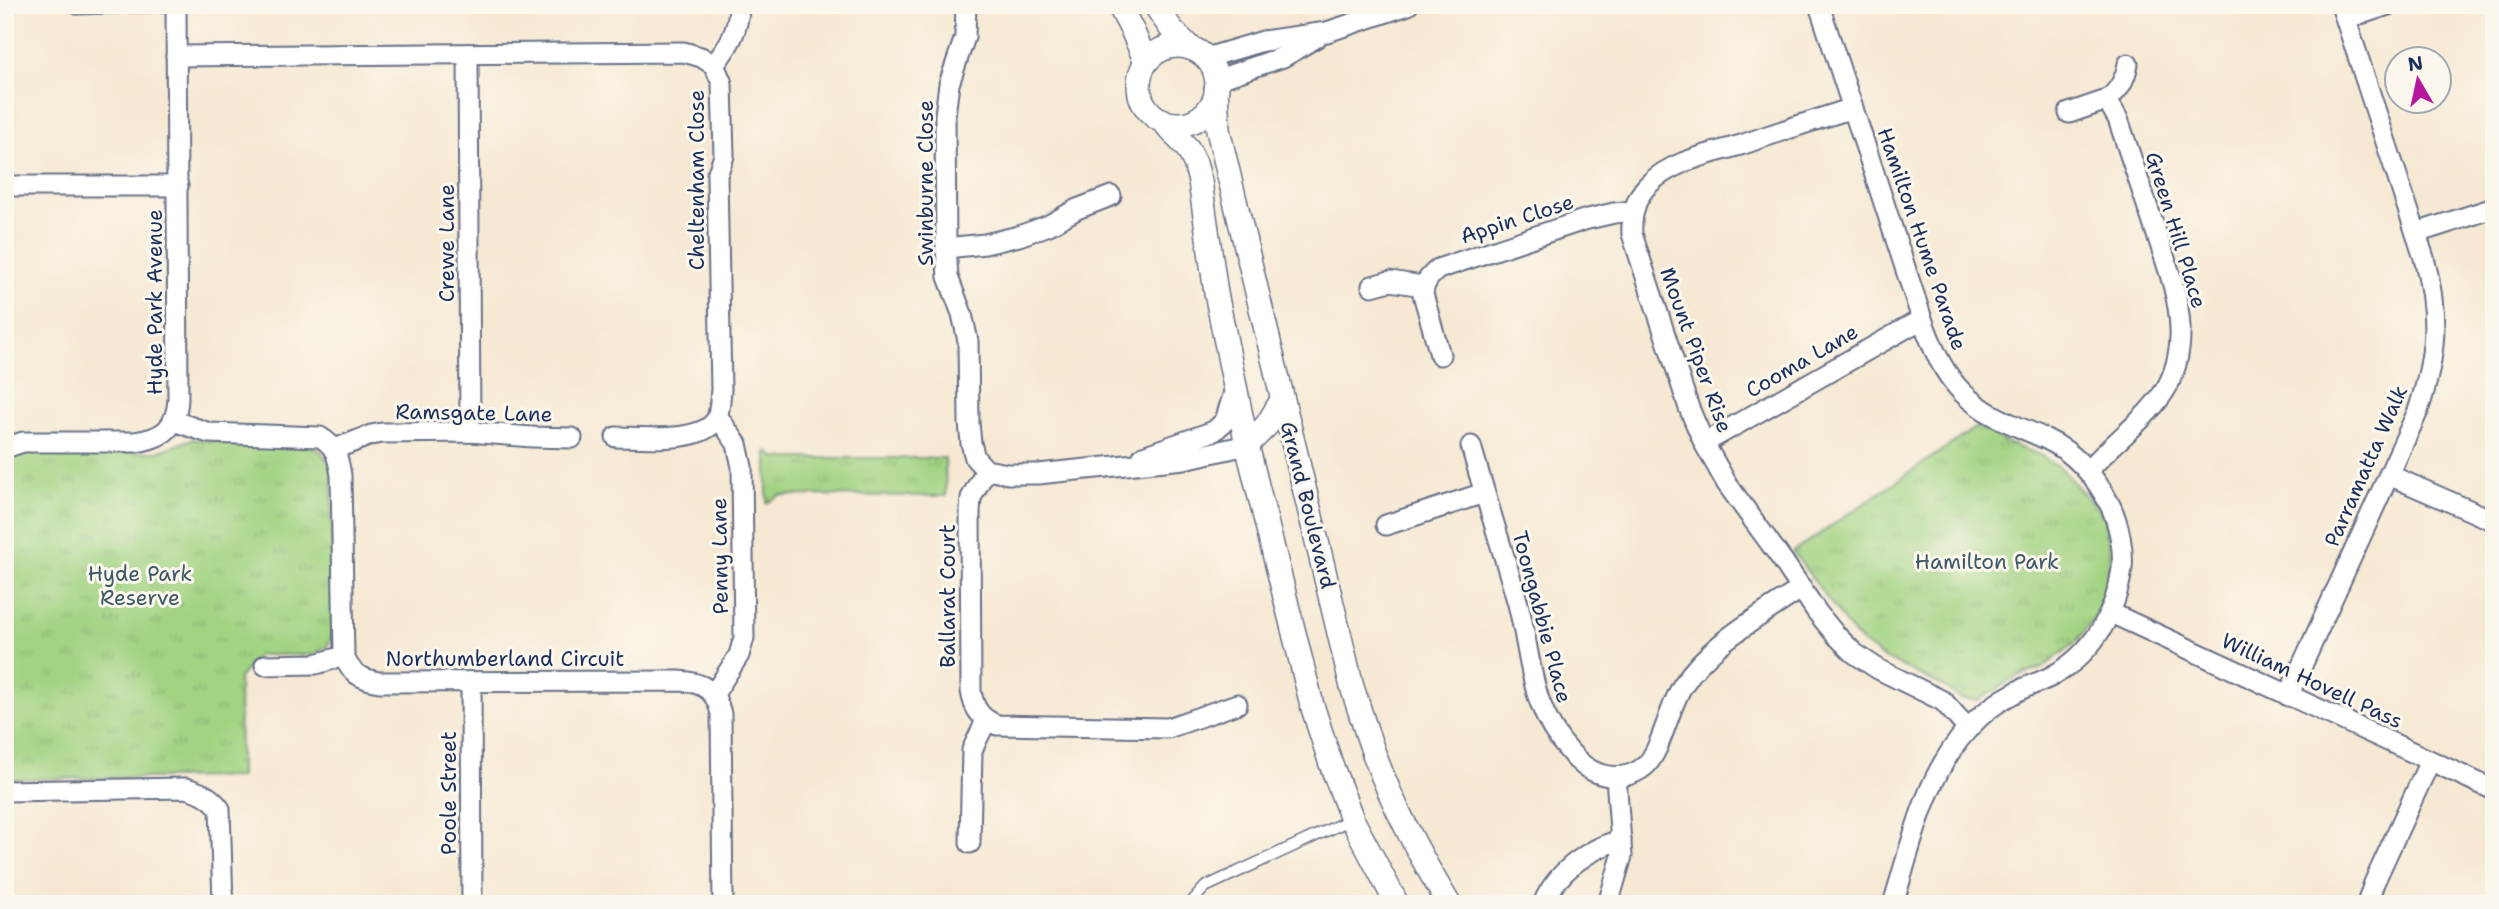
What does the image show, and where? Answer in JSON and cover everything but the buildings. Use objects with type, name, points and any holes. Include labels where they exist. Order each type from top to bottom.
[{"type":"street","points":[[714,65],[729,46],[738,25],[739,5]]},
{"type":"street","name":"Swinburne Close","points":[[966,5],[965,37],[949,84],[945,115],[946,248],[948,277],[962,314],[968,341],[971,443],[975,458],[986,470]]},
{"type":"street","points":[[1119,5],[1146,62]]},
{"type":"street","points":[[1155,5],[1172,30],[1198,53],[1213,68],[1216,85],[1206,111],[1197,119],[1173,124],[1152,114],[1140,95],[1139,84],[1146,62],[1165,48],[1178,46],[1198,53],[1327,32],[1408,5]]},
{"type":"street","name":"Hamilton Hume Parade","points":[[1819,5],[1931,346],[1946,373],[1963,393],[1983,410],[2007,424],[2063,448],[2089,470],[2114,513],[2122,551],[2120,581],[2111,613],[2085,651],[2052,676],[2016,692],[1968,729],[1950,751],[1927,795],[1893,904]]},
{"type":"street","points":[[2344,12],[2388,5]]},
{"type":"street","name":"Hyde Park Avenue","points":[[5,448],[23,442],[135,442],[158,436],[174,421],[178,399],[176,6]]},
{"type":"street","name":"Parramatta Walk","points":[[2288,696],[2418,411],[2434,354],[2432,296],[2416,233],[2344,12]]},
{"type":"street","points":[[1216,85],[1283,57],[1327,32]]},
{"type":"street","name":"Cheltenham Close","points":[[176,56],[684,52],[701,57],[714,65],[722,83],[724,156],[717,175],[721,390],[718,417]]},
{"type":"street","name":"Crewe Lane","points":[[468,54],[470,432]]},
{"type":"street","points":[[2069,113],[2107,100],[2118,92],[2129,64]]},
{"type":"street","name":"Grand Boulevard","points":[[1216,85],[1218,131],[1352,687],[1376,760],[1423,861],[1449,904]]},
{"type":"street","name":"Green Hill Place","points":[[2089,470],[2106,450],[2155,405],[2169,384],[2180,343],[2177,302],[2166,263],[2118,118],[2107,100]]},
{"type":"street","points":[[1634,211],[1646,186],[1674,167],[1853,108]]},
{"type":"street","name":"Grand Boulevard","points":[[1162,120],[1188,149],[1200,181],[1216,293],[1247,444],[1312,705],[1352,819],[1397,904]]},
{"type":"street","points":[[5,186],[178,186]]},
{"type":"street","points":[[946,248],[985,244],[1019,236],[1111,196]]},
{"type":"street","points":[[2416,233],[2494,208]]},
{"type":"street","name":"Appin Close","points":[[1423,286],[1438,269],[1584,220],[1634,211]]},
{"type":"street","name":"Mount Piper Rise","points":[[1634,211],[1632,234],[1689,408],[1704,443],[1727,484],[1823,619],[1854,653],[1943,701],[1968,729]]},
{"type":"street","points":[[1372,286],[1390,281],[1423,286],[1424,303],[1440,355]]},
{"type":"street","name":"Cooma Lane","points":[[1704,443],[1922,319]]},
{"type":"street","points":[[1123,465],[1170,445],[1214,431],[1225,421],[1236,386]]},
{"type":"street","points":[[986,470],[1008,474],[1038,474],[1184,459],[1247,444],[1267,425],[1282,400]]},
{"type":"street","points":[[616,437],[685,436],[709,428],[718,417]]},
{"type":"street","name":"Penny Lane","points":[[715,694],[739,655],[744,638],[742,467],[737,444],[718,417]]},
{"type":"street","points":[[174,421],[209,433],[320,437],[335,449],[341,474],[344,656],[316,664],[265,665]]},
{"type":"street","name":"Ramsgate Lane","points":[[335,449],[383,433],[470,432],[572,438]]},
{"type":"street","name":"Toongabbie Place","points":[[1471,446],[1518,608],[1535,691],[1547,722],[1578,762],[1594,772],[1616,777]]},
{"type":"street","name":"Ballarat Court","points":[[986,470],[971,498],[970,512],[971,691],[974,705],[986,720]]},
{"type":"street","points":[[2389,475],[2494,521]]},
{"type":"street","points":[[1387,525],[1484,493]]},
{"type":"street","points":[[1608,904],[1619,868],[1621,840],[1616,777],[1636,772],[1649,761],[1682,686],[1713,650],[1802,588]]},
{"type":"street","name":"William Hovell Pass","points":[[2111,613],[2494,790]]},
{"type":"street","name":"Northumberland Circuit","points":[[344,656],[347,666],[355,674],[366,680],[379,682],[679,681],[700,684],[715,694]]},
{"type":"street","name":"Poole Street","points":[[471,682],[472,904]]},
{"type":"street","points":[[715,694],[722,714],[723,904]]},
{"type":"street","points":[[970,843],[972,750],[986,720],[996,725],[1168,728],[1237,704]]},
{"type":"street","points":[[2367,904],[2430,761]]},
{"type":"street","points":[[5,791],[186,788],[201,792],[220,809],[223,904]]},
{"type":"street","points":[[1543,904],[1556,884],[1582,857],[1621,840]]},
{"type":"lane","points":[[75,7],[176,6]]},
{"type":"lane","points":[[1190,904],[1205,887],[1352,819]]},
{"type":"green space","name":"Hamilton Park","points":[[1978,426],[2009,444],[2040,455],[2062,470],[2105,517],[2111,556],[2106,596],[2091,623],[2075,643],[2042,668],[2019,676],[1978,700],[1961,699],[1941,685],[1880,656],[1855,636],[1793,552]]},
{"type":"green space","name":"Hyde Park Reserve","points":[[192,439],[233,444],[308,445],[321,451],[329,463],[332,476],[332,636],[327,647],[313,655],[258,655],[239,678],[240,777],[5,781],[5,464],[14,455],[27,451],[157,452]]},
{"type":"green space","points":[[767,451],[776,458],[945,458],[946,496],[780,495],[767,503]]}]
